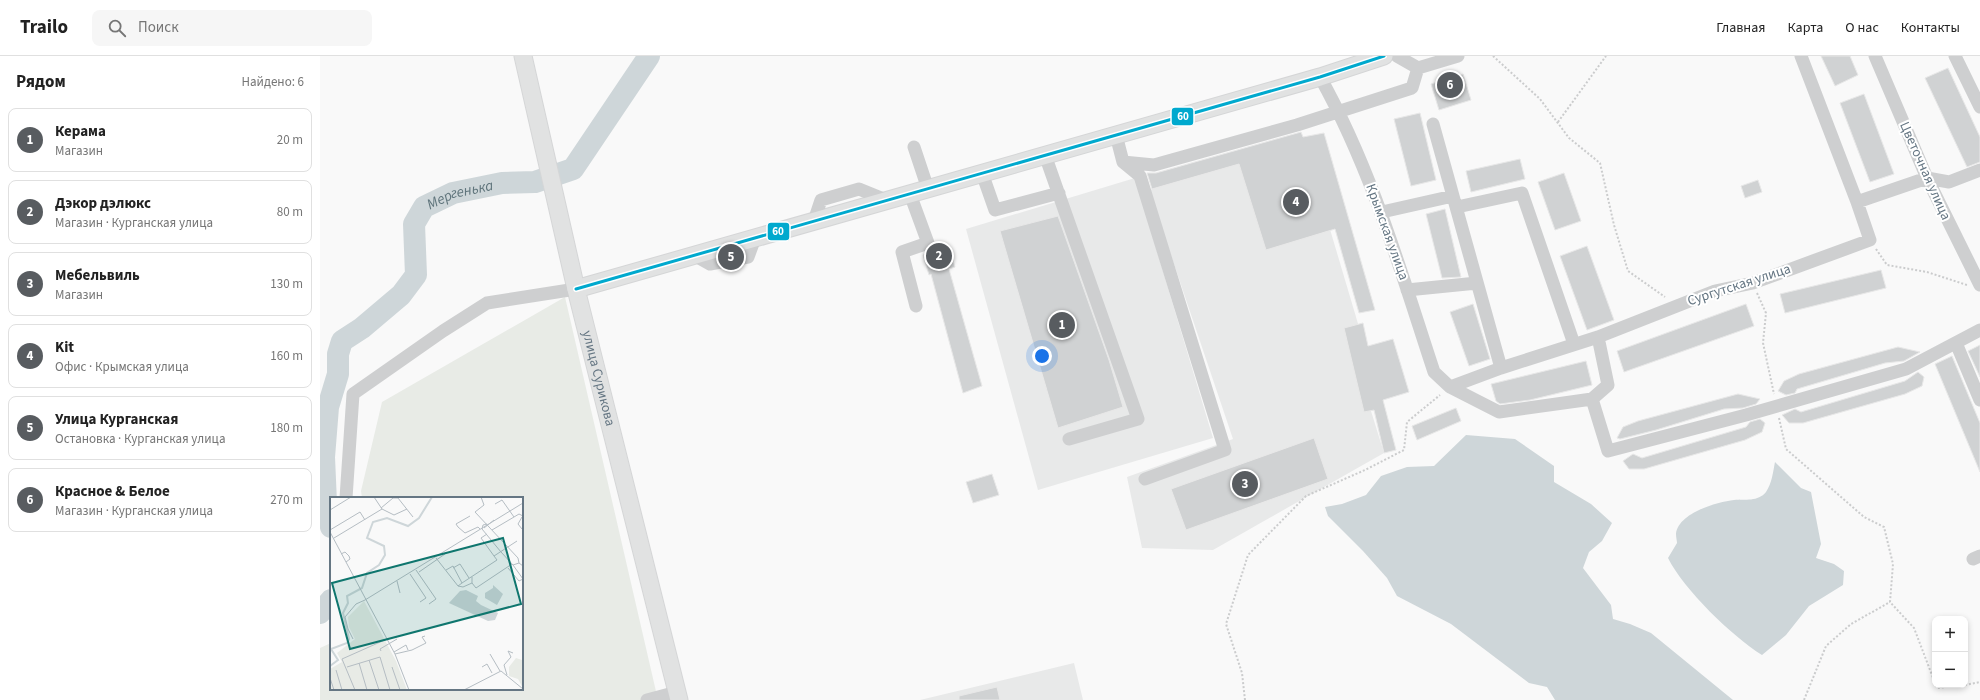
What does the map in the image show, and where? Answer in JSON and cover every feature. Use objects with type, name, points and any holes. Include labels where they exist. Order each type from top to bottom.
[{"type":"main road","name":"улица Сурикова","points":[[523,56],[539,132],[568,248],[576,289],[678,696]]},
{"type":"main road","points":[[576,289],[1320,77],[1384,56]]},
{"type":"street","points":[[1397,56],[1418,68],[1458,56]]},
{"type":"street","points":[[1801,56],[1870,240]]},
{"type":"street","name":"Цветочная улица","points":[[1875,56],[1975,285]]},
{"type":"street","points":[[1955,56],[1980,107]]},
{"type":"street","points":[[1123,162],[1154,165],[1297,126],[1412,88],[1418,68]]},
{"type":"street","name":"Крымская улица","points":[[1320,77],[1339,111],[1382,212],[1434,372],[1450,387],[1499,412],[1592,399]]},
{"type":"street","points":[[1433,124],[1501,368]]},
{"type":"street","points":[[1116,135],[1123,162],[1140,176],[1225,450],[1145,479]]},
{"type":"street","points":[[914,147],[928,189]]},
{"type":"street","points":[[1045,155],[1138,419],[1069,439]]},
{"type":"street","points":[[1857,202],[1927,178],[1949,182],[1980,170]]},
{"type":"street","points":[[982,173],[995,210],[1058,193]]},
{"type":"street","points":[[1382,212],[1522,193],[1574,344]]},
{"type":"street","points":[[910,194],[928,243],[902,252],[916,306]]},
{"type":"street","name":"Сургутская улица","points":[[1450,387],[1501,368],[1598,337],[1715,291],[1753,283],[1870,240]]},
{"type":"street","points":[[1407,290],[1477,282]]},
{"type":"street","points":[[346,497],[353,394],[442,331],[487,303],[576,289]]},
{"type":"street","points":[[1598,337],[1608,385],[1592,399],[1608,451],[1906,369],[1980,330]]},
{"type":"street","points":[[1956,343],[1980,400]]},
{"type":"street","points":[[647,700],[678,696]]},
{"type":"path","points":[[1492,56],[1540,99],[1569,138],[1600,163],[1614,225],[1628,271],[1678,306]]},
{"type":"path","points":[[1558,122],[1606,56]]},
{"type":"path","points":[[1870,240],[1887,265],[1927,272],[1975,285]]},
{"type":"path","points":[[1753,283],[1766,313],[1763,343],[1786,449],[1864,517],[1884,527],[1893,564],[1890,602],[1914,628],[1932,676]]},
{"type":"path","points":[[1245,700],[1242,673],[1226,624],[1248,555],[1306,496],[1365,470],[1404,450],[1407,422],[1450,387]]},
{"type":"path","points":[[1804,700],[1826,646],[1851,624],[1890,602]]},
{"type":"path","points":[[1968,684],[1980,682]]},
{"type":"shaded area","points":[[1305,145],[1383,408],[1371,411],[1384,453],[1213,550],[1142,548],[1127,477],[1233,439],[1149,190]]},
{"type":"shaded area","points":[[1135,178],[1213,438],[1038,490],[966,229]]},
{"type":"shaded area","points":[[565,297],[658,700],[320,700],[320,648],[330,643],[330,690],[523,690],[523,497],[362,497],[361,491],[382,402]]},
{"type":"shaded area","points":[[1466,435],[1515,439],[1554,466],[1554,482],[1591,504],[1612,523],[1602,541],[1589,552],[1583,568],[1611,605],[1613,619],[1651,633],[1733,700],[1555,700],[1547,687],[1529,683],[1451,624],[1397,596],[1387,578],[1363,551],[1328,516],[1325,507],[1342,504],[1366,495],[1381,476],[1407,467],[1434,466]]},
{"type":"shaded area","points":[[1775,462],[1801,488],[1811,492],[1821,544],[1816,558],[1834,564],[1844,571],[1843,585],[1809,606],[1786,635],[1762,655],[1750,647],[1723,624],[1697,598],[1675,571],[1668,558],[1677,543],[1676,534],[1678,527],[1684,520],[1699,510],[1718,503],[1734,500],[1755,499],[1763,495],[1770,485]]},
{"type":"shaded area","points":[[1074,663],[1083,700],[920,700]]},
{"type":"building","points":[[1821,56],[1850,56],[1858,75],[1835,86]]},
{"type":"building","points":[[1948,68],[1980,137],[1980,162],[1967,167],[1925,78]]},
{"type":"building","points":[[1463,74],[1471,100],[1439,110],[1431,84]]},
{"type":"building","points":[[1864,94],[1894,174],[1870,182],[1840,103]]},
{"type":"building","points":[[1420,113],[1436,180],[1411,186],[1394,119]]},
{"type":"building","points":[[1301,132],[1303,137],[1324,133],[1375,310],[1359,313],[1335,229],[1266,250],[1239,164],[1152,189],[1147,173],[1156,173]]},
{"type":"building","points":[[1520,159],[1525,179],[1471,192],[1466,171]]},
{"type":"building","points":[[1564,173],[1581,221],[1555,230],[1538,182]]},
{"type":"building","points":[[1758,180],[1762,192],[1745,198],[1741,186]]},
{"type":"building","points":[[1445,209],[1461,277],[1442,278],[1426,214]]},
{"type":"building","points":[[1058,216],[1109,360],[1123,407],[1058,428],[1000,231]]},
{"type":"building","points":[[949,246],[955,267],[949,269],[982,386],[963,393],[931,274],[929,275],[923,255]]},
{"type":"building","points":[[1587,246],[1614,320],[1587,330],[1560,256]]},
{"type":"building","points":[[1881,270],[1886,288],[1785,313],[1780,294]]},
{"type":"building","points":[[1473,304],[1490,359],[1469,366],[1450,312]]},
{"type":"building","points":[[1746,304],[1754,326],[1624,372],[1617,351]]},
{"type":"building","points":[[1363,323],[1368,346],[1393,339],[1409,392],[1383,400],[1396,450],[1384,453],[1374,410],[1364,412],[1344,328]]},
{"type":"building","points":[[1980,345],[1980,377],[1968,351]]},
{"type":"building","points":[[1898,347],[1920,352],[1904,361],[1885,363],[1797,389],[1795,393],[1786,395],[1778,391],[1784,381],[1799,374]]},
{"type":"building","points":[[1952,356],[1980,423],[1980,472],[1935,364]]},
{"type":"building","points":[[1586,361],[1592,385],[1530,400],[1500,404],[1496,401],[1491,384]]},
{"type":"building","points":[[1918,372],[1924,377],[1922,386],[1905,394],[1803,423],[1789,423],[1782,415],[1795,409],[1801,412],[1905,381]]},
{"type":"building","points":[[1738,394],[1760,399],[1756,404],[1743,408],[1724,409],[1656,430],[1620,439],[1617,438],[1623,427],[1638,421]]},
{"type":"building","points":[[1456,408],[1461,421],[1417,440],[1412,426]]},
{"type":"building","points":[[1760,419],[1765,423],[1762,432],[1745,440],[1644,469],[1629,469],[1623,461],[1633,454],[1642,458],[1746,427],[1750,422]]},
{"type":"building","points":[[1314,438],[1328,479],[1186,530],[1171,489]]},
{"type":"building","points":[[992,474],[999,495],[973,503],[966,482]]},
{"type":"building","points":[[997,687],[1000,700],[959,700],[959,696]]},
{"type":"waterway","name":"Мергенька","points":[[330,522],[326,503],[324,457],[328,407],[338,374],[338,354],[342,341],[362,328],[401,295],[416,275],[414,224],[424,207],[453,193],[502,183],[535,182],[573,169],[649,56]]},
{"type":"waterway","name":"Мергенька","points":[[320,613],[330,601]]},
{"type":"transit line","name":"60","points":[[576,289],[1320,77],[1384,56]]},
{"type":"place","name":"Красное & Белое","points":[[1450,85]]},
{"type":"place","name":"Kit","points":[[1296,202]]},
{"type":"place","name":"Дэкор дэлюкс","points":[[939,256]]},
{"type":"place","name":"Улица Курганская","points":[[731,257]]},
{"type":"place","name":"Керама","points":[[1062,325]]},
{"type":"place","name":"Мебельвиль","points":[[1245,484]]}]
